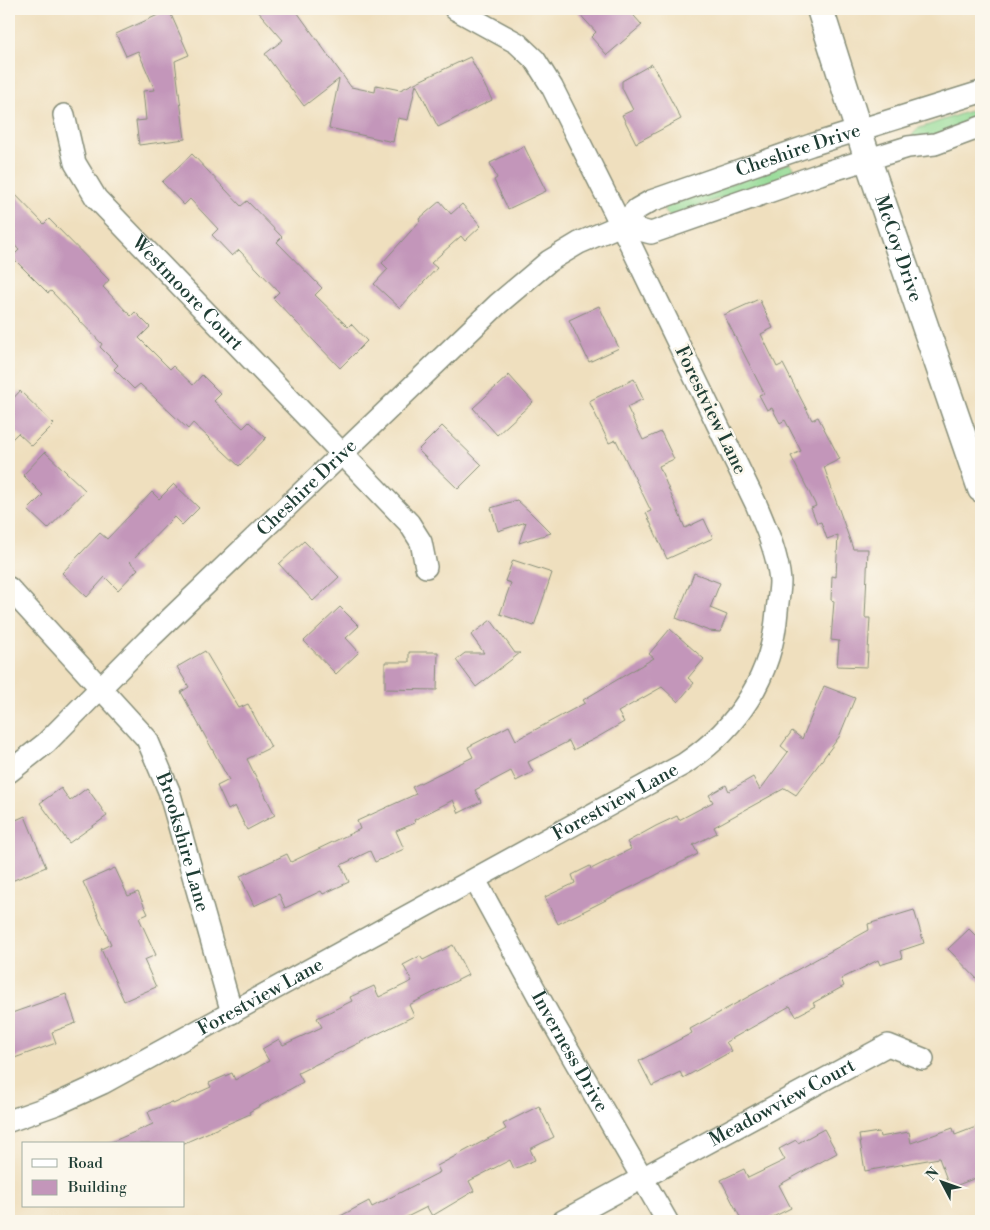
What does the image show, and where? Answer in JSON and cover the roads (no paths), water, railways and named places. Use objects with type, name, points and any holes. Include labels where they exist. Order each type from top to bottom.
[{"type":"street","name":"Forestview Lane","points":[[9,1121],[57,1104],[103,1084],[684,764],[704,751],[734,722],[754,693],[768,660],[776,628],[780,580],[768,533],[756,504],[622,224],[552,87],[535,60],[517,43],[456,9]]},
{"type":"street","name":"McCoy Drive","points":[[820,9],[868,160],[981,489]]},
{"type":"street","name":"Cheshire Drive","points":[[9,772],[46,743],[156,633],[342,453],[524,280],[549,261],[579,243],[622,224],[637,209],[651,201],[859,130],[981,92]]},
{"type":"street","name":"Westmoore Court","points":[[64,115],[75,163],[96,198],[409,523],[421,542],[426,567]]},
{"type":"street","name":"Cheshire Drive","points":[[622,224],[651,233],[908,147],[935,144],[981,127]]},
{"type":"street","name":"Brookshire Lane","points":[[9,588],[147,739],[169,791],[232,1013]]},
{"type":"street","name":"Inverness Drive","points":[[475,880],[666,1221]]},
{"type":"street","name":"Meadowview Court","points":[[642,1178],[888,1045],[923,1059]]},
{"type":"street","points":[[563,1221],[642,1178]]}]
